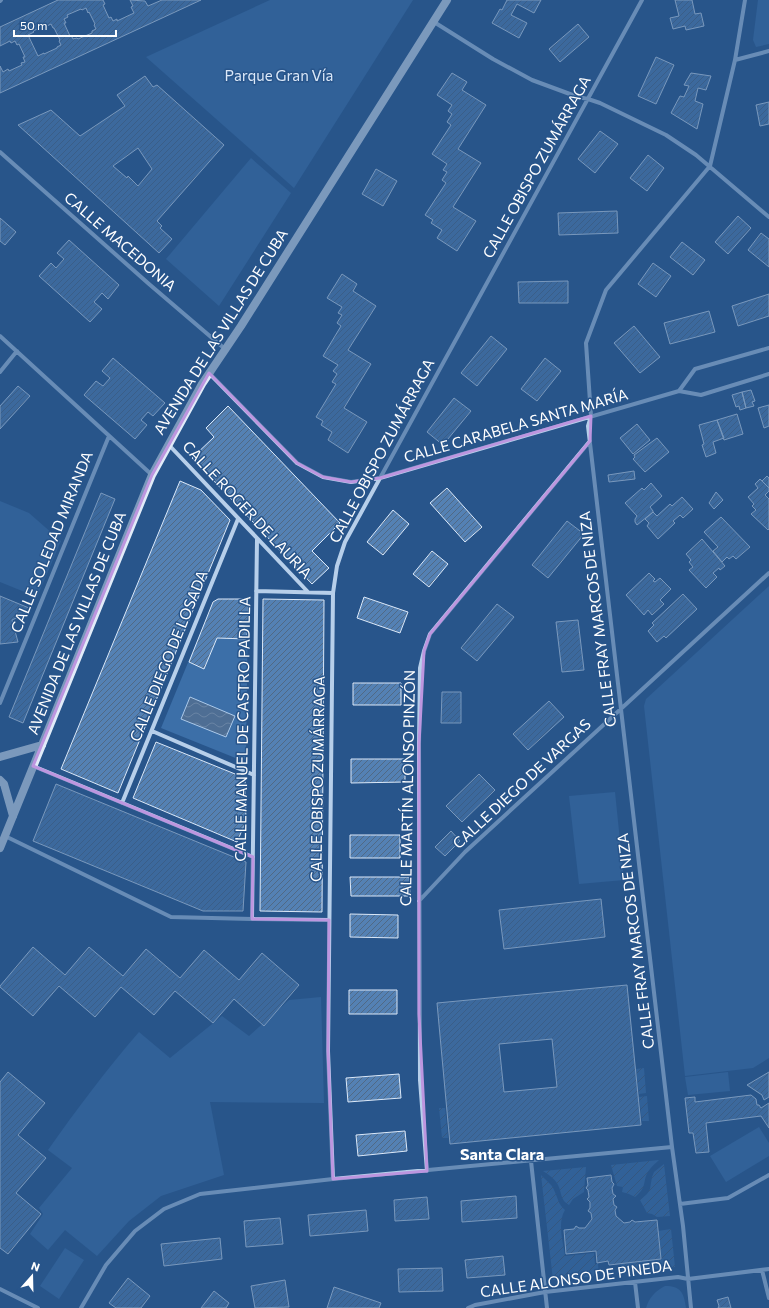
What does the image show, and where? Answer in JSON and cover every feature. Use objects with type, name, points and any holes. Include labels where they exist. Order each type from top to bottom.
[{"type":"street","name":"AVENIDA DE LAS VILLAS DE CUBA","points":[[0,848],[152,475],[168,444],[202,384],[447,0]]},
{"type":"street","name":"CALLE OBISPO ZUMÁRRAGA","points":[[333,1179],[328,1051],[329,920],[333,593],[338,566],[345,542],[642,0]]},
{"type":"street","name":"CALLE FRAY MARCOS DE NIZA","points":[[691,1308],[588,426],[591,416],[586,342],[606,290],[710,166],[735,60],[745,0]]},
{"type":"street","points":[[434,22],[493,59],[532,80],[578,97],[600,103],[666,135],[710,166],[769,217]]},
{"type":"street","points":[[735,60],[769,51]]},
{"type":"street","name":"CALLE MACEDONIA","points":[[0,152],[225,349]]},
{"type":"street","points":[[0,336],[152,475]]},
{"type":"street","points":[[679,391],[696,369],[769,348]]},
{"type":"street","points":[[0,372],[17,351]]},
{"type":"street","name":"CALLE CARABELA SANTA MARÍA","points":[[209,373],[297,463],[323,477],[351,482],[380,478],[679,391],[701,395],[769,374]]},
{"type":"street","name":"CALLE SOLEDAD MIRANDA","points":[[0,703],[109,436]]},
{"type":"street","name":"CALLE MARTÍN ALONSO PINZÓN","points":[[427,1171],[420,1080],[420,668],[430,634],[590,440]]},
{"type":"street","name":"CALLE ROGER DE LAURIA","points":[[168,444],[308,592],[333,593]]},
{"type":"street","name":"CALLE DIEGO DE LOSADA","points":[[122,803],[238,519]]},
{"type":"street","name":"CALLE MANUEL DE CASTRO PADILLA","points":[[252,919],[257,539]]},
{"type":"street","name":"CALLE DIEGO DE VARGAS","points":[[419,902],[465,852],[769,573]]},
{"type":"street","points":[[256,591],[308,592]]},
{"type":"street","points":[[152,731],[254,774]]},
{"type":"street","points":[[0,757],[42,745]]},
{"type":"street","points":[[33,766],[253,857]]},
{"type":"street","points":[[0,780],[4,784],[13,816]]},
{"type":"street","points":[[5,836],[171,916],[329,920]]},
{"type":"street","points":[[81,1308],[106,1265],[135,1231],[164,1209],[200,1194],[333,1179],[672,1147]]},
{"type":"street","points":[[531,1161],[548,1308]]},
{"type":"street","points":[[680,1204],[728,1198],[769,1175]]},
{"type":"street","name":"CALLE ALONSO DE PINEDA","points":[[468,1308],[475,1304],[545,1292],[678,1277],[688,1279],[769,1269]]},
{"type":"street","points":[[762,1270],[769,1298]]},
{"type":"street","points":[[635,1282],[638,1308]]},
{"type":"street","points":[[0,1288],[38,1308]]},
{"type":"highlighted area","points":[[209,373],[297,463],[323,477],[351,482],[380,478],[591,416],[590,441],[430,634],[424,651],[419,744],[419,1014],[427,1171],[333,1179],[328,1051],[329,920],[252,919],[253,857],[33,766],[152,475]]},
{"type":"green space","name":"Parque Gran Vía","points":[[270,0],[413,0],[294,188],[146,57]]},
{"type":"green space","points":[[758,0],[769,0],[769,44],[756,47],[753,40]]},
{"type":"green space","points":[[251,158],[291,193],[219,306],[166,259]]},
{"type":"green space","points":[[0,501],[29,513],[61,541],[37,597],[0,582]]},
{"type":"green space","points":[[769,586],[769,1058],[753,1068],[685,1076],[644,706],[646,699]]},
{"type":"green space","points":[[218,599],[248,599],[246,758],[243,761],[161,728],[213,602]]},
{"type":"green space","points":[[615,792],[624,880],[579,884],[569,796]]},
{"type":"green space","points":[[321,997],[324,1103],[210,1102],[224,1175],[161,1196],[129,1221],[97,1256],[65,1230],[48,1250],[30,1234],[43,1214],[39,1208],[72,1168],[48,1150],[92,1090],[139,1032],[170,1058],[222,1016],[249,1036],[289,1000]]},
{"type":"green space","points":[[644,1068],[646,1093],[639,1094],[636,1069]]},
{"type":"green space","points":[[728,1072],[730,1091],[688,1095],[685,1077]]},
{"type":"green space","points":[[647,1096],[649,1121],[642,1121],[639,1097]]},
{"type":"green space","points":[[439,1108],[445,1108],[448,1138],[442,1138]]},
{"type":"green space","points":[[759,1127],[769,1143],[769,1156],[726,1182],[710,1156]]},
{"type":"green space","points":[[659,1160],[647,1173],[642,1190],[635,1197],[622,1192],[623,1187],[617,1186],[611,1165]]},
{"type":"green space","points":[[664,1164],[670,1216],[657,1217],[647,1213],[640,1200],[650,1189],[654,1172]]},
{"type":"green space","points":[[586,1167],[584,1192],[573,1199],[569,1205],[563,1199],[555,1181],[543,1171]]},
{"type":"green space","points":[[541,1175],[552,1186],[559,1203],[565,1210],[561,1221],[561,1226],[565,1256],[594,1253],[595,1264],[598,1264],[599,1276],[553,1280]]},
{"type":"green space","points":[[671,1229],[675,1267],[622,1273],[621,1264],[661,1259],[658,1231]]},
{"type":"green space","points":[[65,1248],[84,1260],[59,1299],[40,1286]]},
{"type":"green space","points":[[665,1286],[675,1287],[681,1291],[686,1308],[646,1308],[653,1295]]},
{"type":"water","points":[[190,697],[235,716],[226,737],[181,719]]},
{"type":"building","points":[[58,0],[103,0],[105,4],[103,5],[109,18],[111,17],[113,21],[117,19],[117,21],[134,13],[130,0],[145,1],[148,6],[162,0],[201,0],[0,93],[0,66],[3,72],[8,69],[9,71],[22,65],[21,63],[25,62],[23,57],[25,57],[19,44],[17,45],[15,41],[11,43],[10,41],[0,46],[0,27]],"holes":[[[86,8],[95,24],[96,29],[92,31],[92,33],[78,39],[73,39],[64,23],[66,23],[64,19],[68,17],[67,15]],[[51,24],[60,40],[61,45],[38,56],[28,35],[34,32],[33,31]]]},
{"type":"building","points":[[507,0],[541,0],[534,13],[517,4],[511,15],[527,23],[519,38],[492,23],[500,9],[502,10]]},
{"type":"building","points":[[675,0],[692,0],[695,14],[701,13],[704,26],[686,30],[685,26],[673,29],[670,18],[679,16]]},
{"type":"building","points":[[578,24],[589,37],[560,62],[549,49]]},
{"type":"building","points":[[656,57],[674,65],[656,104],[638,96]]},
{"type":"building","points":[[452,73],[467,82],[462,90],[486,105],[458,149],[481,163],[453,207],[476,221],[457,251],[437,238],[442,230],[431,223],[433,220],[425,215],[446,183],[442,180],[447,172],[443,170],[447,164],[432,154],[451,125],[447,122],[452,114],[448,111],[452,105],[437,95]]},
{"type":"building","points":[[691,73],[711,76],[706,90],[698,88],[695,101],[703,104],[697,129],[671,113],[680,96],[684,97],[689,86],[684,85]]},
{"type":"building","points":[[145,76],[153,87],[157,85],[224,145],[157,221],[162,226],[160,228],[172,239],[159,253],[18,125],[51,110],[80,136],[125,106],[117,95]],"holes":[[[138,148],[152,169],[138,186],[128,176],[127,178],[113,166]]]},
{"type":"building","points":[[769,102],[769,124],[760,126],[756,105]]},
{"type":"building","points":[[600,131],[618,144],[595,173],[578,159]]},
{"type":"building","points":[[648,155],[664,168],[647,191],[630,178]]},
{"type":"building","points":[[376,169],[397,181],[383,206],[362,194]]},
{"type":"building","points":[[617,211],[618,233],[559,235],[558,213]]},
{"type":"building","points":[[738,216],[751,228],[728,254],[715,242]]},
{"type":"building","points":[[0,218],[16,232],[5,245],[0,241]]},
{"type":"building","points":[[761,233],[769,239],[769,267],[748,250]]},
{"type":"building","points":[[69,240],[119,285],[108,299],[102,293],[94,302],[102,309],[90,322],[39,276],[51,263],[56,268],[64,259],[57,253]]},
{"type":"building","points":[[682,242],[705,260],[693,275],[670,257]]},
{"type":"building","points":[[653,263],[671,276],[656,297],[638,284]]},
{"type":"building","points":[[342,274],[357,284],[353,291],[376,306],[348,350],[371,364],[344,408],[367,422],[348,453],[328,440],[332,432],[321,425],[323,421],[316,417],[336,384],[332,382],[337,374],[333,371],[338,365],[323,356],[341,326],[337,323],[342,315],[338,313],[342,307],[327,298]]},
{"type":"building","points":[[568,281],[568,303],[519,303],[518,282]]},
{"type":"building","points":[[769,294],[769,316],[738,326],[732,306]]},
{"type":"building","points":[[709,311],[715,332],[670,344],[664,323]]},
{"type":"building","points":[[634,326],[660,357],[640,373],[614,343]]},
{"type":"building","points":[[491,336],[507,349],[477,386],[461,373]]},
{"type":"building","points":[[113,358],[165,403],[153,416],[148,412],[141,420],[147,425],[135,439],[84,395],[96,381],[103,386],[110,378],[102,371]]},
{"type":"building","points":[[545,358],[561,371],[537,401],[521,389]]},
{"type":"building","points":[[18,386],[30,396],[0,429],[0,406]]},
{"type":"building","points":[[751,390],[755,401],[752,402],[754,406],[746,408],[742,392]]},
{"type":"building","points":[[742,392],[746,408],[740,410],[739,406],[736,407],[732,395]]},
{"type":"building","points":[[454,398],[471,411],[443,445],[427,432]]},
{"type":"building","points":[[769,405],[769,426],[764,428],[758,408]]},
{"type":"building","points":[[228,406],[340,523],[312,551],[329,568],[312,584],[192,458],[214,437],[206,428]]},
{"type":"building","points":[[737,414],[743,434],[724,440],[717,420]]},
{"type":"building","points":[[717,420],[724,438],[713,442],[716,453],[706,457],[702,445],[704,444],[699,425]]},
{"type":"building","points":[[637,424],[650,440],[633,454],[620,438]]},
{"type":"building","points":[[657,438],[669,452],[645,472],[633,459],[635,457],[634,455]]},
{"type":"building","points":[[634,471],[635,479],[609,482],[608,475]]},
{"type":"building","points":[[767,476],[769,478],[769,488],[762,481]]},
{"type":"building","points":[[760,479],[769,488],[769,491],[765,495],[769,499],[768,530],[751,514],[756,510],[752,506],[754,504],[748,497],[758,488],[755,484]]},
{"type":"building","points":[[180,481],[201,490],[230,520],[118,793],[61,769]]},
{"type":"building","points":[[651,483],[662,496],[650,507],[653,512],[637,525],[635,519],[637,516],[625,503],[642,488],[644,490]]},
{"type":"building","points":[[447,488],[482,527],[465,542],[430,503]]},
{"type":"building","points":[[716,492],[723,500],[714,509],[709,503]]},
{"type":"building","points":[[101,493],[115,499],[23,723],[9,717]]},
{"type":"building","points":[[682,497],[693,509],[683,518],[680,515],[673,521],[675,523],[658,539],[647,526],[649,523],[645,519],[653,512],[657,516],[670,504],[672,506]]},
{"type":"building","points":[[393,510],[409,524],[383,555],[367,542]]},
{"type":"building","points":[[721,517],[750,547],[736,559],[733,556],[729,559],[727,557],[722,562],[713,551],[718,547],[704,532]]},
{"type":"building","points":[[567,521],[584,534],[548,578],[532,565]]},
{"type":"building","points":[[702,539],[725,566],[720,570],[719,568],[713,573],[717,577],[706,588],[689,570],[693,567],[689,562],[691,560],[686,554]]},
{"type":"building","points":[[432,551],[448,564],[429,587],[413,574]]},
{"type":"building","points":[[649,573],[655,579],[653,581],[655,582],[660,578],[671,589],[660,600],[664,604],[652,615],[648,610],[644,615],[626,595]]},
{"type":"building","points":[[683,594],[697,609],[666,638],[664,636],[657,642],[648,631],[654,625],[652,623]]},
{"type":"building","points":[[0,596],[29,608],[27,613],[12,620],[18,642],[0,644]]},
{"type":"building","points":[[364,597],[408,612],[400,633],[357,618]]},
{"type":"building","points":[[218,599],[248,599],[247,639],[217,638],[204,669],[189,662],[213,602]]},
{"type":"building","points":[[263,599],[324,600],[322,912],[260,911]]},
{"type":"building","points":[[497,604],[514,617],[477,661],[461,648]]},
{"type":"building","points":[[578,620],[584,670],[562,672],[556,622]]},
{"type":"building","points":[[353,683],[401,683],[401,705],[353,705]]},
{"type":"building","points":[[442,692],[461,692],[461,723],[441,723]]},
{"type":"building","points":[[549,701],[564,717],[528,750],[513,734]]},
{"type":"building","points":[[156,742],[245,778],[246,821],[237,842],[133,798]]},
{"type":"building","points":[[351,759],[405,759],[405,782],[351,783]]},
{"type":"building","points":[[479,774],[495,790],[462,822],[446,806]]},
{"type":"building","points":[[56,784],[246,862],[243,911],[203,911],[33,841]]},
{"type":"building","points":[[451,831],[460,841],[445,856],[435,847]]},
{"type":"building","points":[[350,835],[400,835],[400,858],[350,858]]},
{"type":"building","points":[[350,877],[409,877],[410,896],[351,896]]},
{"type":"building","points":[[601,899],[605,937],[504,949],[499,910]]},
{"type":"building","points":[[350,914],[398,915],[398,938],[350,937]]},
{"type":"building","points":[[33,947],[65,975],[89,947],[123,976],[146,949],[180,978],[204,950],[239,980],[262,953],[299,985],[264,1026],[234,999],[213,1023],[175,991],[154,1015],[121,987],[95,1017],[59,986],[33,1016],[0,986]]},
{"type":"building","points":[[627,985],[641,1125],[450,1144],[437,1003]],"holes":[[[552,1039],[557,1087],[504,1092],[499,1044]]]},
{"type":"building","points":[[349,990],[397,990],[397,1014],[349,1014]]},
{"type":"building","points":[[8,1072],[45,1103],[18,1135],[46,1158],[16,1193],[41,1214],[8,1254],[0,1248],[0,1082]]},
{"type":"building","points":[[769,1072],[769,1097],[764,1100],[762,1095],[747,1085]]},
{"type":"building","points":[[399,1074],[401,1098],[348,1102],[346,1078]]},
{"type":"building","points":[[751,1095],[756,1099],[757,1105],[761,1108],[769,1103],[769,1128],[761,1116],[706,1123],[709,1152],[696,1153],[693,1133],[689,1133],[685,1098],[695,1097],[695,1102]]},
{"type":"building","points":[[405,1131],[407,1151],[358,1156],[356,1135]]},
{"type":"building","points":[[611,1175],[612,1182],[614,1184],[612,1188],[613,1194],[616,1196],[613,1199],[614,1205],[617,1207],[615,1210],[616,1216],[624,1223],[632,1220],[635,1222],[657,1220],[661,1259],[609,1265],[608,1261],[597,1263],[596,1251],[566,1254],[564,1230],[574,1229],[576,1226],[579,1228],[585,1228],[592,1219],[591,1213],[588,1211],[590,1208],[590,1202],[587,1199],[589,1197],[588,1190],[586,1188],[588,1185],[587,1178]]},
{"type":"building","points":[[516,1196],[517,1218],[462,1222],[461,1201]]},
{"type":"building","points":[[427,1197],[429,1219],[395,1221],[394,1200]]},
{"type":"building","points":[[366,1210],[368,1231],[310,1236],[308,1215]]},
{"type":"building","points":[[280,1218],[283,1244],[246,1247],[244,1221]]},
{"type":"building","points":[[220,1238],[222,1259],[164,1266],[161,1244]]},
{"type":"building","points":[[503,1256],[505,1275],[467,1278],[465,1260]]},
{"type":"building","points":[[442,1268],[443,1291],[399,1292],[398,1269]]},
{"type":"building","points":[[128,1278],[150,1296],[141,1308],[116,1308],[109,1303]]},
{"type":"building","points":[[285,1280],[289,1307],[255,1308],[251,1286]]},
{"type":"building","points":[[334,1287],[381,1303],[379,1308],[327,1308]]},
{"type":"building","points":[[214,1291],[229,1303],[226,1308],[201,1308]]},
{"type":"building","points":[[728,1297],[731,1308],[718,1308],[719,1306],[717,1300]]},
{"type":"district","name":"Santa Clara","points":[[502,1154]]}]
